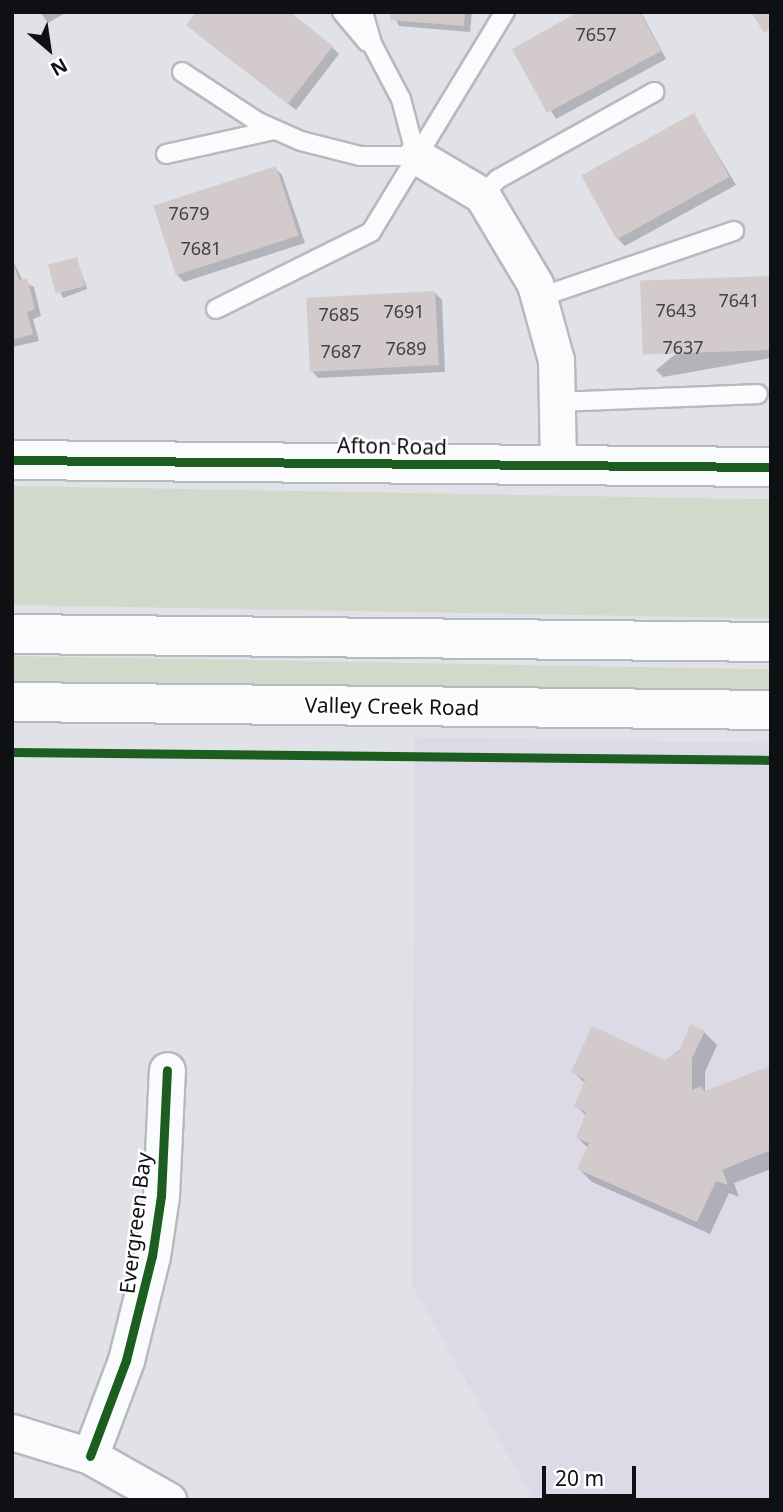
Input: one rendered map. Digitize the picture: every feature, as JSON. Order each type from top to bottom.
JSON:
[{"type":"main road","name":"Afton Road","points":[[12,460],[771,467]]},
{"type":"main road","points":[[12,634],[771,642]]},
{"type":"main road","name":"Valley Creek Road","points":[[12,702],[771,710]]},
{"type":"street","points":[[416,156],[482,195],[502,222],[540,297],[554,346],[559,402],[558,466]]},
{"type":"street","name":"Evergreen Bay","points":[[90,1456],[126,1360],[152,1256],[161,1196],[167,1070]]},
{"type":"street","points":[[12,1432],[90,1456],[168,1500]]},
{"type":"lane","points":[[342,12],[380,60]]},
{"type":"lane","points":[[363,12],[380,60],[401,99],[416,156]]},
{"type":"lane","points":[[216,309],[371,232],[502,12]]},
{"type":"lane","points":[[182,72],[274,130],[360,156],[416,156]]},
{"type":"lane","points":[[482,195],[498,179],[654,92]]},
{"type":"lane","points":[[166,154],[274,130]]},
{"type":"lane","points":[[540,297],[734,231]]},
{"type":"lane","points":[[559,402],[758,394]]},
{"type":"shaded area","points":[[414,737],[771,743],[771,1500],[533,1500],[412,1285]]},
{"type":"green space","points":[[12,486],[771,499],[769,618],[12,605]]},
{"type":"green space","points":[[12,656],[771,669],[770,694],[12,681]]},
{"type":"building","points":[[196,12],[290,12],[333,46],[288,104],[186,25]]},
{"type":"building","points":[[391,12],[465,12],[464,26],[390,20]]},
{"type":"building","points":[[578,12],[640,12],[661,51],[547,113],[512,49]]},
{"type":"building","points":[[751,12],[771,12],[771,28],[764,33]]},
{"type":"building","points":[[694,113],[729,177],[617,239],[581,176]]},
{"type":"building","points":[[276,166],[299,235],[176,275],[153,206]]},
{"type":"building","points":[[77,257],[85,286],[56,294],[48,265]]},
{"type":"building","points":[[12,260],[19,280],[27,278],[35,309],[27,312],[33,334],[12,340]]},
{"type":"building","points":[[769,276],[771,350],[643,354],[640,281]]},
{"type":"building","points":[[435,291],[439,365],[310,372],[306,298]]},
{"type":"building","points":[[690,1024],[705,1031],[692,1058],[692,1090],[701,1086],[704,1091],[771,1066],[771,1150],[722,1170],[728,1185],[716,1181],[697,1222],[577,1169],[589,1143],[576,1138],[586,1112],[574,1106],[585,1080],[571,1072],[592,1026],[665,1060],[679,1052]]},
{"type":"cycle path","points":[[12,460],[771,467]]},
{"type":"cycle path","points":[[12,752],[771,760]]},
{"type":"cycle path","points":[[90,1456],[126,1360],[152,1256],[161,1196],[167,1070]]}]
